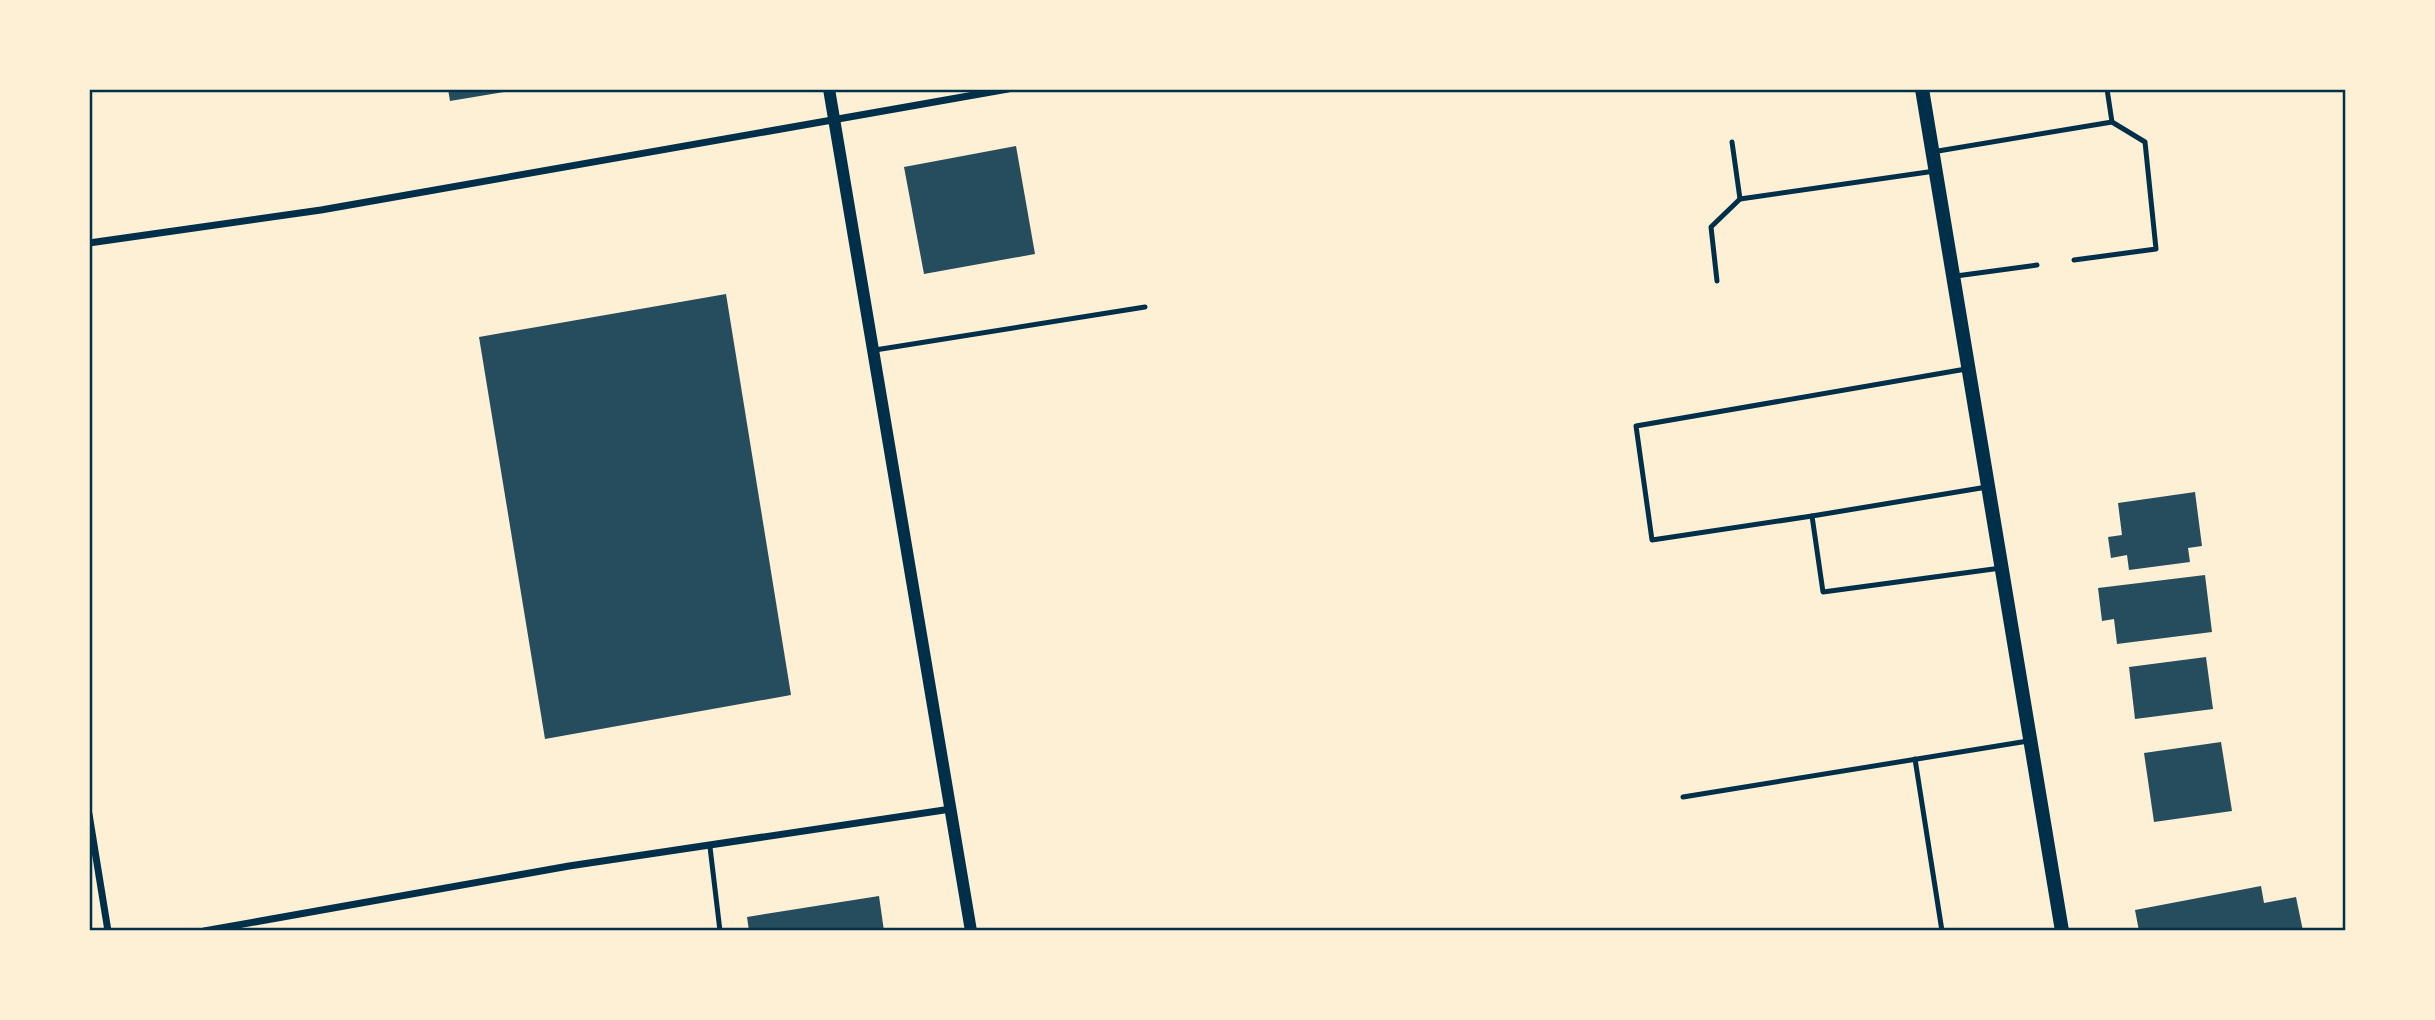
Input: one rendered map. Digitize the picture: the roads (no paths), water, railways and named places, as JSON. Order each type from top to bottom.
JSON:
[{"type":"main road","points":[[1922,89],[2062,931]]},
{"type":"street","points":[[829,89],[971,931]]},
{"type":"street","points":[[89,243],[321,210],[1008,89]]},
{"type":"street","points":[[204,931],[569,866],[951,809]]},
{"type":"street","points":[[89,814],[108,931]]},
{"type":"lane","points":[[2107,89],[2112,122]]},
{"type":"lane","points":[[1932,152],[2112,122],[2145,142],[2156,248],[2074,260]]},
{"type":"lane","points":[[1732,142],[1740,199]]},
{"type":"lane","points":[[1717,281],[1711,227],[1740,199],[1935,171]]},
{"type":"lane","points":[[1953,276],[2037,265]]},
{"type":"lane","points":[[872,350],[1145,307]]},
{"type":"lane","points":[[1968,368],[1636,426],[1652,540],[1988,487]]},
{"type":"lane","points":[[1812,516],[1823,592],[2001,568]]},
{"type":"lane","points":[[1683,797],[2031,740]]},
{"type":"lane","points":[[1915,759],[1942,931]]},
{"type":"lane","points":[[710,847],[720,931]]}]
